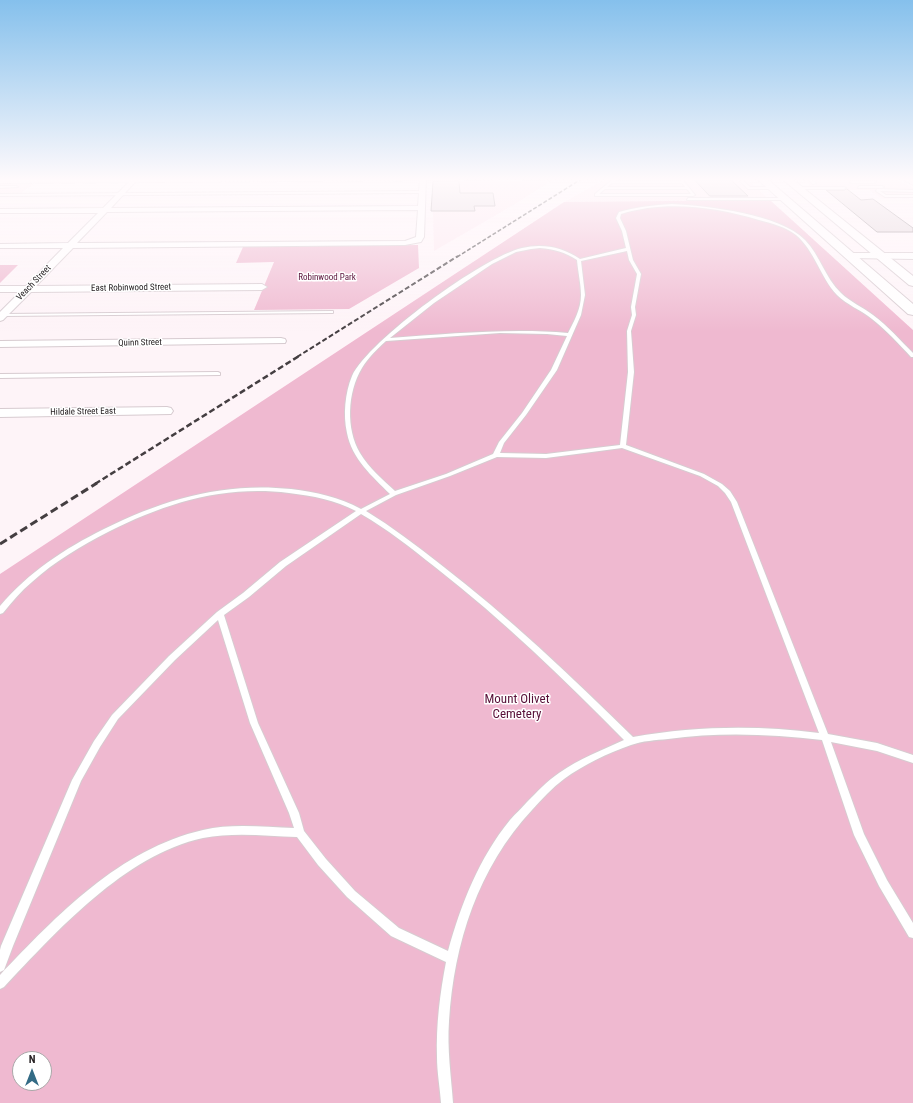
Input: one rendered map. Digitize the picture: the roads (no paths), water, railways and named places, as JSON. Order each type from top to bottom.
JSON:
[{"type":"main road","points":[[821,229],[913,311]]},
{"type":"main road","points":[[850,229],[913,282]]},
{"type":"street","name":"Veach Street","points":[[1,316],[86,229]]},
{"type":"street","points":[[0,246],[405,243],[415,241],[420,237],[421,229]]},
{"type":"street","points":[[852,256],[913,256]]},
{"type":"street","name":"East Robinwood Street","points":[[0,289],[262,287]]},
{"type":"street","name":"Quinn Street","points":[[0,344],[281,342]]},
{"type":"street","name":"Hildale Street East","points":[[0,413],[167,411]]},
{"type":"lane","points":[[622,229],[631,260],[639,274],[639,282],[633,306],[634,315],[629,331],[631,372],[623,446]]},
{"type":"lane","points":[[790,229],[796,233],[812,249],[817,256],[831,286],[841,296],[874,318],[913,356]]},
{"type":"lane","points":[[394,494],[372,472],[356,452],[349,430],[348,406],[351,386],[359,368],[385,340],[415,315],[461,281],[511,253],[533,248],[551,248],[570,253],[579,260],[582,304],[579,315],[554,370],[524,414],[501,443],[496,455]]},
{"type":"lane","points":[[579,260],[629,249]]},
{"type":"lane","points":[[1,316],[331,312]]},
{"type":"lane","points":[[385,340],[487,333],[549,332],[570,335]]},
{"type":"lane","points":[[0,376],[218,374]]},
{"type":"lane","points":[[0,966],[77,780],[98,744],[115,717],[141,689],[220,614],[246,595],[283,564],[361,511],[394,494],[448,475],[496,455],[517,457],[546,456],[623,446],[702,475],[728,492],[734,502],[825,737],[859,835],[883,883],[913,933]]},
{"type":"lane","points":[[0,611],[24,584],[66,552],[94,535],[139,515],[189,497],[234,489],[285,490],[313,494],[338,501],[361,511],[397,534],[441,567],[520,633],[561,671],[631,741]]},
{"type":"lane","points":[[220,614],[254,723],[294,813],[300,833],[322,862],[351,894],[395,932],[452,959]]},
{"type":"lane","points":[[447,1103],[443,1057],[445,1006],[452,959],[464,916],[480,875],[497,846],[522,813],[562,775],[631,741],[665,734],[733,731],[780,732],[863,743],[913,759]]},
{"type":"lane","points":[[0,983],[28,953],[68,915],[131,865],[156,851],[183,840],[204,834],[247,831],[300,833]]},
{"type":"railway","points":[[457,257],[501,229]]},
{"type":"railway","points":[[297,357],[458,256]]},
{"type":"railway","points":[[95,484],[299,356]]},
{"type":"railway","points":[[0,544],[97,483]]},
{"type":"park label","name":"Robinwood Park","points":[[327,278]]},
{"type":"park label","name":"Mount Olivet Cemetery","points":[[517,708]]}]
